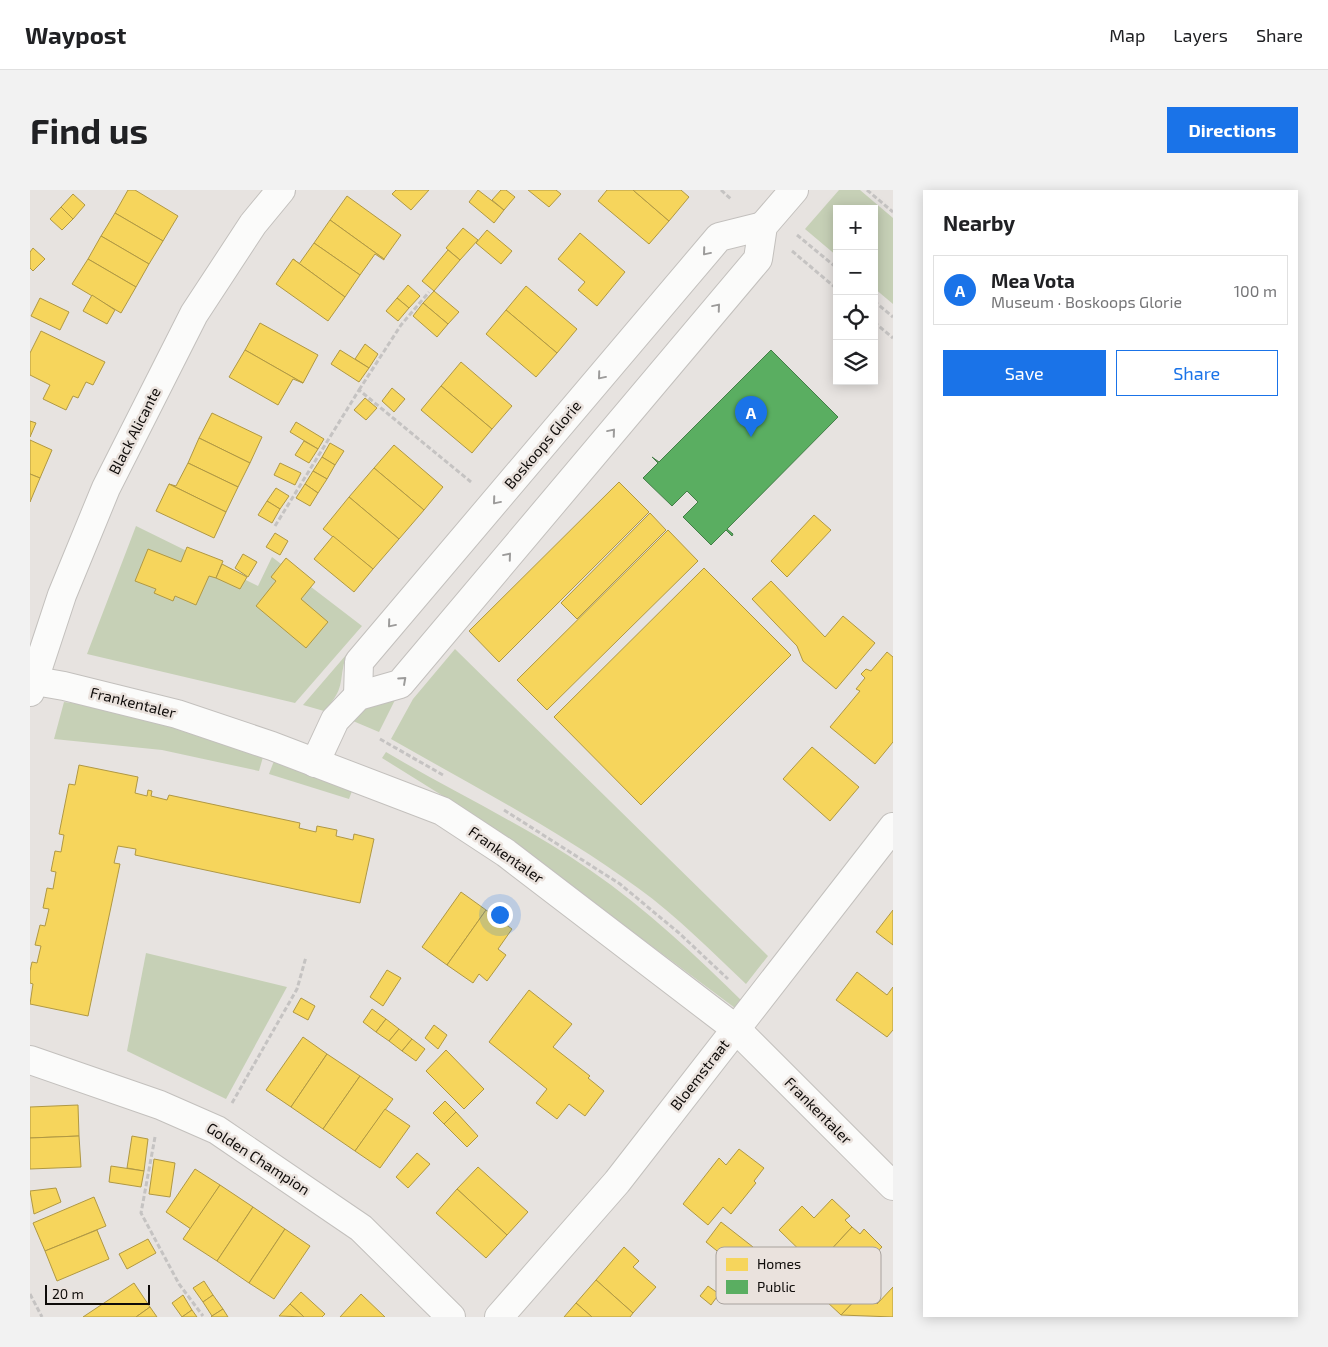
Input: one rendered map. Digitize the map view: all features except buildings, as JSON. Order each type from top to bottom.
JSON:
[{"type":"street","name":"Black Alicante","points":[[31,684],[62,595],[106,488],[194,314],[253,224],[281,190]]},
{"type":"street","points":[[315,763],[335,720],[358,696],[400,684],[758,259],[763,226],[794,190]]},
{"type":"street","name":"Boskoops Glorie","points":[[358,696],[359,662],[718,237],[763,226]]},
{"type":"street","name":"Frankentaler","points":[[31,684],[127,700],[177,714],[442,811],[506,853],[736,1029],[893,1186]]},
{"type":"street","name":"Bloemstraat","points":[[499,1317],[617,1182],[893,827]]},
{"type":"street","name":"Golden Champion","points":[[30,1060],[160,1105],[217,1130],[361,1228],[451,1317]]},
{"type":"path","points":[[867,190],[893,212]]},
{"type":"path","points":[[763,226],[833,287]]},
{"type":"path","points":[[275,526],[401,325],[429,292]]},
{"type":"path","points":[[878,303],[893,316]]},
{"type":"path","points":[[878,325],[893,338]]},
{"type":"path","points":[[359,390],[495,502]]},
{"type":"path","points":[[217,1130],[296,990],[306,957]]},
{"type":"path","points":[[160,1105],[141,1213],[179,1284],[203,1316]]},
{"type":"path","points":[[30,1294],[42,1317]]},
{"type":"green space","points":[[839,190],[860,190],[878,205],[833,205],[833,253],[805,229]]},
{"type":"green space","points":[[878,205],[893,218],[893,304],[878,291]]},
{"type":"green space","points":[[136,526],[258,586],[272,557],[362,626],[295,703],[87,654]]},
{"type":"green space","points":[[455,649],[768,956],[746,984],[666,910],[608,867],[517,810],[391,739],[413,699]]},
{"type":"green space","points":[[346,655],[339,690],[331,703],[324,711],[303,705]]},
{"type":"green space","points":[[400,690],[379,732],[353,721],[361,709]]},
{"type":"green space","points":[[64,702],[139,717],[263,757],[259,771],[162,750],[54,739]]},
{"type":"green space","points":[[386,752],[515,823],[590,870],[651,917],[745,1004],[739,1011],[488,824],[382,758]]},
{"type":"green space","points":[[274,761],[352,791],[349,799],[269,774]]},
{"type":"green space","points":[[146,953],[287,987],[226,1099],[127,1051]]},
{"type":"place","name":"Mea Vota","points":[[751,437]]}]
